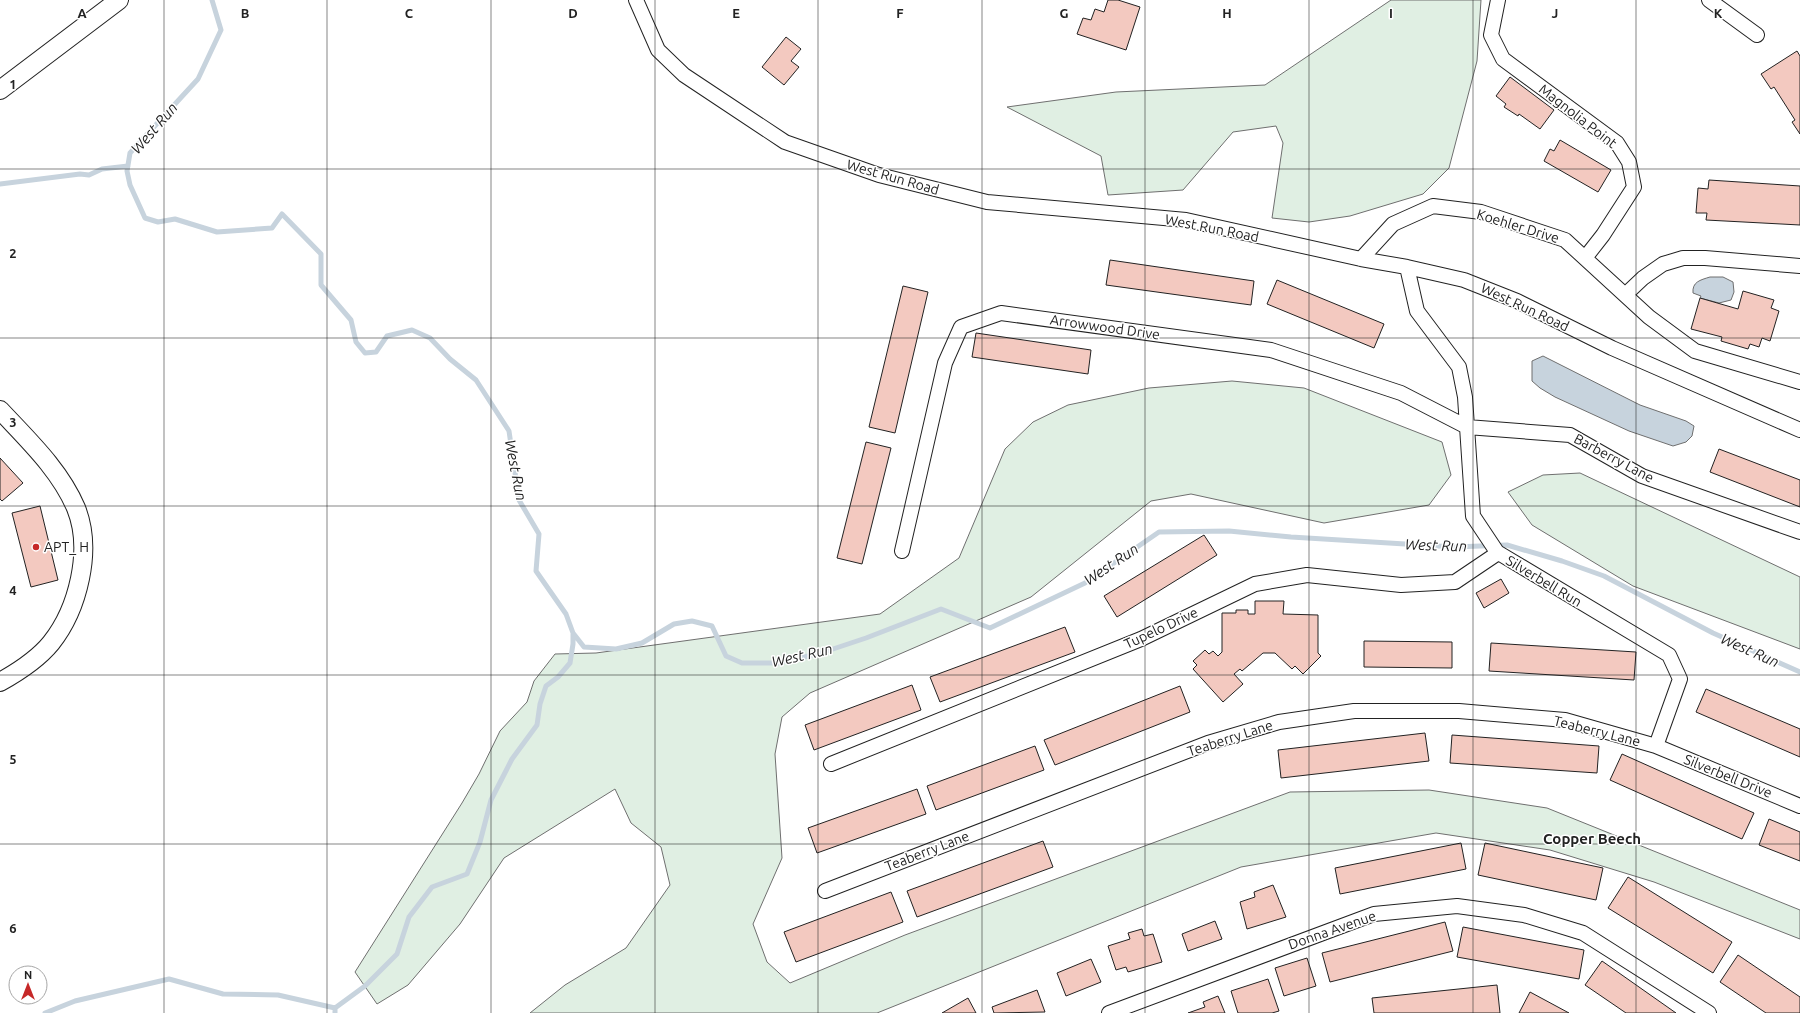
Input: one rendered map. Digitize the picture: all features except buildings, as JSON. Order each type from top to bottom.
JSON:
[{"type":"street","points":[[2,85],[119,0]]},
{"type":"street","name":"West Run Road","points":[[636,0],[658,50],[684,75],[779,138],[792,144],[879,175],[987,202],[1186,220],[1361,259],[1407,267],[1464,280],[1517,301],[1612,348],[1800,430]]},
{"type":"street","name":"Magnolia Point","points":[[1498,0],[1491,35],[1503,59],[1617,143],[1629,162],[1634,187],[1603,235],[1586,258]]},
{"type":"street","points":[[1709,0],[1757,35]]},
{"type":"street","name":"Koehler Drive","points":[[1361,259],[1393,224],[1433,206],[1481,212],[1566,240],[1649,317],[1694,351],[1800,382]]},
{"type":"street","points":[[1625,295],[1643,278],[1663,264],[1683,258],[1705,258],[1800,266]]},
{"type":"street","name":"Silverbell Run","points":[[1407,267],[1417,311],[1459,367],[1465,397],[1473,516],[1498,553],[1669,655],[1680,679],[1656,746]]},
{"type":"street","name":"Arrowwood Drive","points":[[902,551],[945,363],[961,327],[1001,313],[1271,350],[1401,393],[1467,427]]},
{"type":"street","points":[[0,410],[51,466],[68,492],[78,516],[83,554],[81,574],[65,623],[50,644],[33,660],[0,682]]},
{"type":"street","name":"Barberry Lane","points":[[1467,427],[1570,435],[1642,476],[1800,532]]},
{"type":"street","name":"Tupelo Drive","points":[[831,764],[1141,639],[1255,584],[1307,575],[1401,585],[1455,582],[1498,553]]},
{"type":"street","name":"Teaberry Lane","points":[[826,891],[1208,743],[1280,722],[1354,711],[1459,711],[1565,720],[1656,746]]},
{"type":"street","name":"Silverbell Drive","points":[[1656,746],[1800,806]]},
{"type":"street","name":"Donna Avenue","points":[[1109,1013],[1374,914],[1457,906],[1524,915],[1583,933],[1709,1013]]},
{"type":"green space","points":[[1391,0],[1481,0],[1477,61],[1449,168],[1423,194],[1350,216],[1309,222],[1272,218],[1283,143],[1276,126],[1233,132],[1183,190],[1108,195],[1101,156],[1007,107],[1116,92],[1265,85]]},
{"type":"green space","points":[[1232,381],[1304,388],[1442,442],[1451,475],[1429,505],[1324,523],[1191,494],[1151,501],[1031,597],[810,693],[782,717],[775,754],[782,858],[753,924],[767,962],[790,983],[905,935],[1290,792],[1429,790],[1547,808],[1800,910],[1800,939],[1654,882],[1550,850],[1436,833],[1241,867],[877,1013],[530,1013],[565,985],[626,948],[670,885],[661,847],[631,823],[615,789],[504,858],[460,924],[408,985],[377,1004],[355,972],[462,803],[479,774],[500,731],[527,702],[534,681],[555,654],[596,653],[880,614],[959,558],[1005,449],[1033,422],[1068,405],[1149,388]]},
{"type":"green space","points":[[1580,473],[1800,577],[1800,649],[1633,586],[1532,525],[1508,492],[1543,475]]},
{"type":"shaded area","points":[[1710,277],[1723,277],[1733,282],[1734,292],[1731,300],[1719,303],[1700,298],[1701,296],[1693,293],[1694,286],[1697,282]]},
{"type":"shaded area","points":[[1543,356],[1640,405],[1686,421],[1694,426],[1692,436],[1686,442],[1673,446],[1629,431],[1555,397],[1532,381],[1532,361]]},
{"type":"waterway","name":"West Run","points":[[212,0],[221,30],[198,79],[130,153],[127,171],[130,185],[145,218],[158,222],[175,219],[217,232],[272,228],[282,214],[321,254],[321,285],[351,320],[356,342],[365,353],[376,352],[387,336],[412,330],[430,338],[450,359],[476,380],[509,431],[519,500],[539,534],[536,571],[566,614],[573,633],[584,647],[616,649],[642,643],[674,624],[692,621],[712,626],[726,656],[742,663],[778,663],[821,653],[866,638],[941,609],[990,628],[1085,583],[1159,532],[1229,531],[1291,537],[1454,547],[1507,545],[1562,561],[1604,576],[1713,633],[1800,672]]},
{"type":"waterway","points":[[0,184],[80,174],[89,175],[102,169],[128,166]]},
{"type":"waterway","points":[[335,1013],[335,1008],[365,986],[397,954],[409,917],[432,887],[467,874],[480,842],[491,800],[512,759],[537,725],[540,704],[546,686],[558,677],[570,663],[573,634]]},
{"type":"waterway","points":[[45,1013],[75,1001],[169,979],[223,994],[278,995],[335,1008]]},
{"type":"place","name":"APT_ H","points":[[36,547]]},
{"type":"district","name":"Copper Beech","points":[[1592,838]]}]
